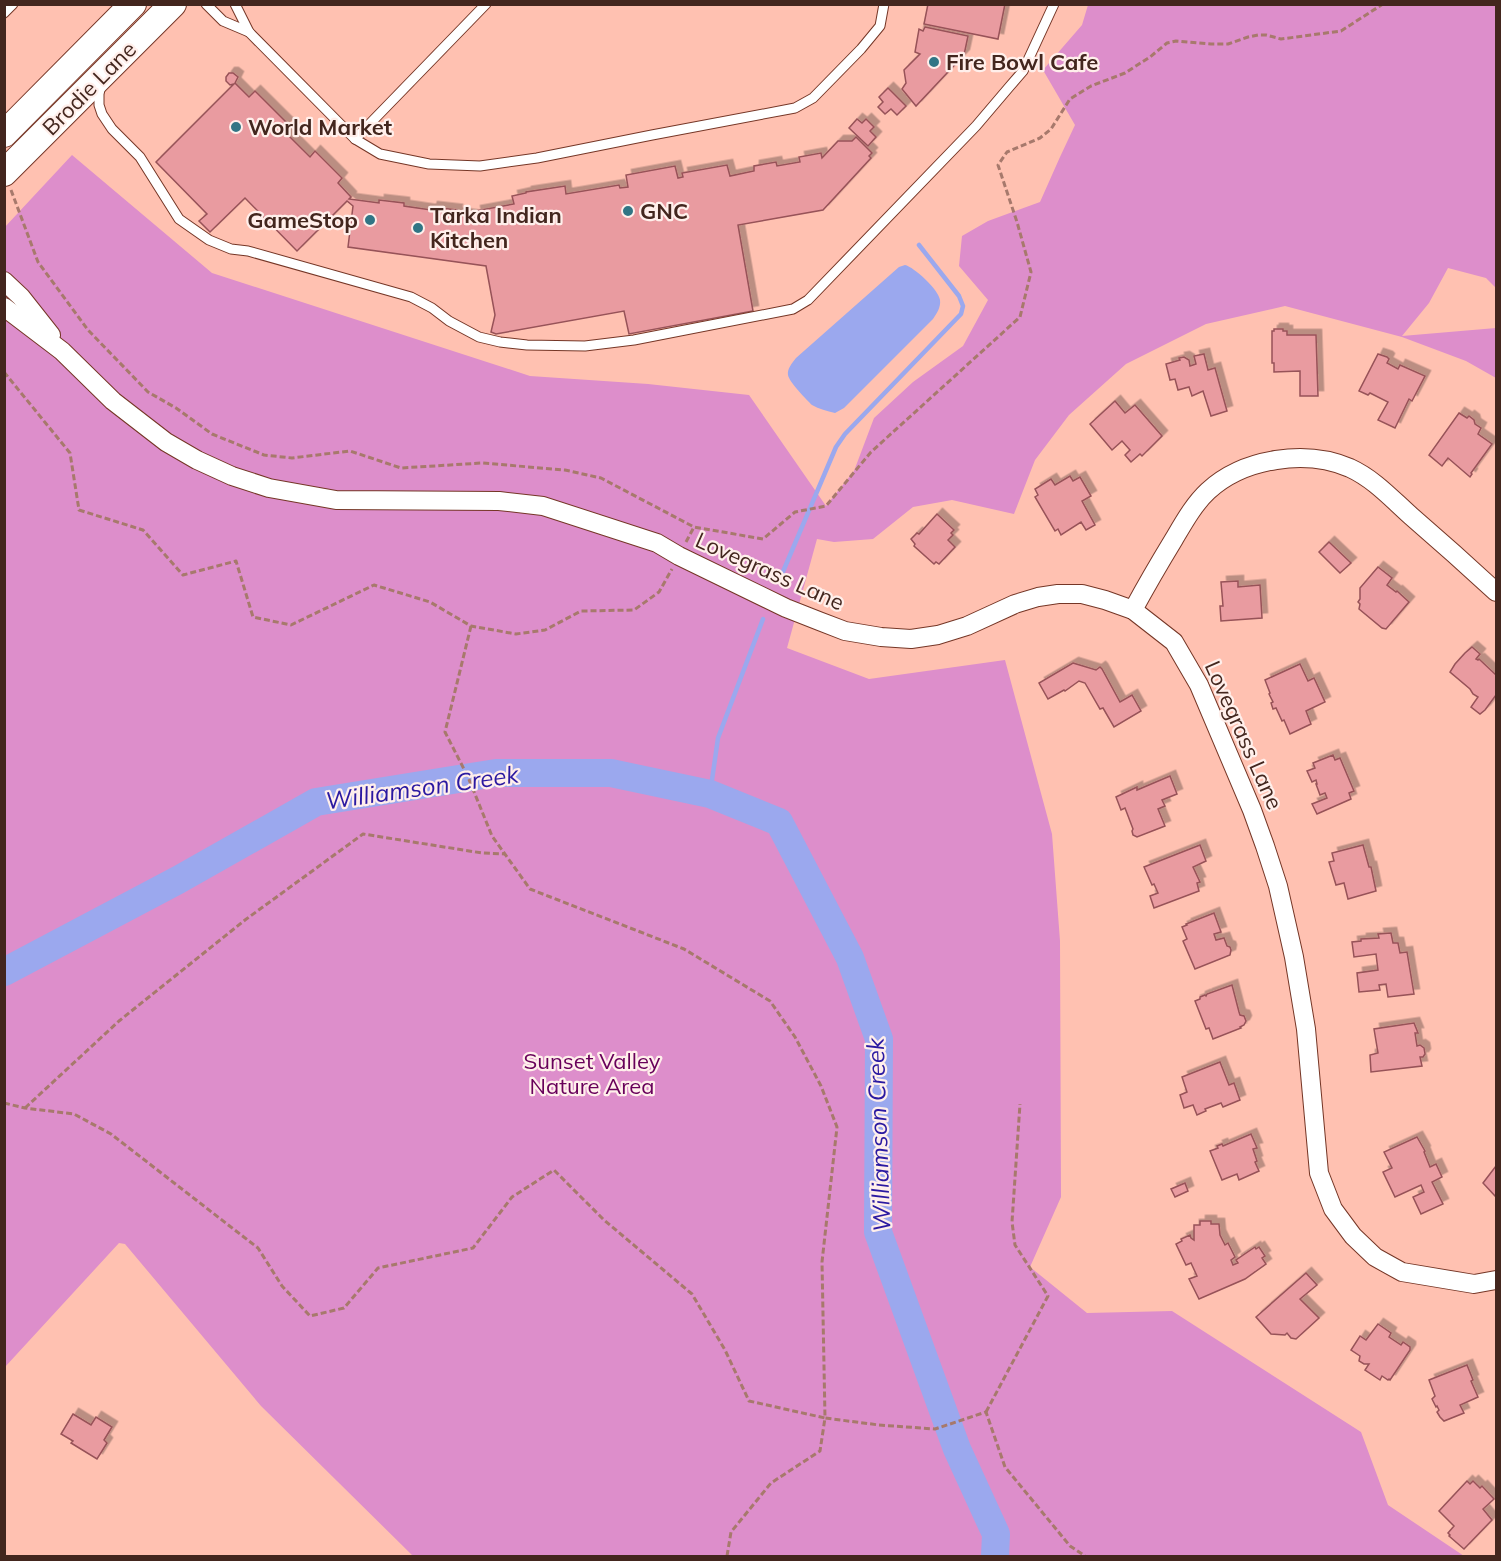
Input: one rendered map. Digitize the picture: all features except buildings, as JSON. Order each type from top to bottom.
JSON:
[{"type":"main road","name":"Brodie Lane","points":[[4,134],[133,4]]},
{"type":"main road","name":"Brodie Lane","points":[[6,178],[106,70],[173,4]]},
{"type":"street","name":"Lovegrass Lane","points":[[4,281],[21,297],[62,351]]},
{"type":"street","name":"Lovegrass Lane","points":[[4,308],[62,351],[113,401],[166,442],[197,460],[232,476],[269,488],[336,500],[499,501],[543,506],[657,543],[786,608],[819,621],[845,631],[881,637],[911,639],[938,634],[967,626],[1015,604],[1058,594],[1082,594],[1133,610],[1174,642],[1199,685],[1265,846],[1278,886],[1294,957],[1306,1029],[1318,1173],[1333,1209],[1353,1236],[1375,1257],[1402,1272],[1474,1284],[1497,1280]]},
{"type":"street","points":[[1133,610],[1180,528],[1209,490],[1230,475],[1278,459],[1314,459],[1330,462],[1350,469],[1375,484],[1497,592]]},
{"type":"lane","points":[[4,13],[13,4]]},
{"type":"lane","points":[[206,4],[223,21],[249,32]]},
{"type":"lane","points":[[235,4],[249,32],[355,139],[380,154],[429,164],[480,166],[537,158],[795,108],[813,98],[861,49],[880,26],[884,4]]},
{"type":"lane","points":[[355,139],[486,4]]},
{"type":"lane","points":[[106,70],[99,94],[102,114],[112,129],[140,157],[179,219],[209,240],[231,249],[248,251],[411,297],[479,337],[500,342],[585,346],[634,340],[793,309],[808,300],[1004,94],[1023,71],[1054,4]]},
{"type":"path","points":[[6,178],[38,262],[88,330],[148,392],[176,408],[212,434],[264,455],[292,458],[350,451],[401,468],[482,463],[565,470],[601,478],[694,526],[763,539],[795,512],[826,506],[870,452],[1020,317],[1031,273],[998,165],[1007,152],[1040,138],[1051,129],[1070,99],[1091,86],[1125,73],[1167,43],[1176,41],[1228,44],[1248,37],[1266,35],[1281,39],[1341,31],[1383,4]]},
{"type":"path","points":[[4,372],[70,453],[79,510],[143,530],[183,575],[236,561],[253,616],[291,625],[374,585],[430,602],[471,626],[516,633],[545,630],[581,611],[634,610],[659,592],[694,526]]},
{"type":"path","points":[[471,626],[445,732],[468,777],[492,836],[530,889],[684,949],[770,1000],[795,1037],[821,1086],[837,1127],[822,1262],[825,1418],[820,1451],[771,1483],[731,1532],[727,1557]]},
{"type":"path","points":[[25,1108],[119,1021],[245,920],[363,834],[482,853],[505,854]]},
{"type":"path","points":[[4,1103],[74,1114],[111,1134],[258,1248],[282,1286],[310,1316],[344,1308],[378,1268],[472,1248],[512,1197],[554,1170],[604,1220],[692,1294],[725,1350],[749,1401],[825,1418],[935,1429],[986,1412],[1048,1296],[1015,1245],[1012,1222],[1020,1104]]},
{"type":"path","points":[[986,1412],[1005,1467],[1070,1546],[1085,1557]]},
{"type":"green space","name":"Sunset Valley Nature Area","points":[[1088,5],[1496,5],[1496,288],[1486,278],[1448,268],[1429,303],[1402,336],[1496,328],[1496,378],[1466,361],[1402,337],[1285,306],[1206,324],[1126,364],[1069,415],[1035,460],[1014,514],[952,500],[913,507],[873,539],[834,542],[817,539],[787,648],[869,679],[1005,660],[1052,834],[1060,941],[1061,1197],[1030,1267],[1087,1313],[1172,1311],[1361,1432],[1388,1505],[1464,1556],[413,1556],[261,1406],[125,1244],[119,1243],[5,1367],[4,228],[72,155],[212,273],[530,376],[648,384],[749,395],[826,506],[854,471],[874,418],[913,382],[963,346],[988,300],[959,266],[962,236],[988,221],[1040,202],[1075,125],[1043,70],[1082,25]]},
{"type":"water","points":[[905,265],[926,280],[939,296],[940,305],[933,319],[844,408],[835,413],[812,405],[789,378],[791,364],[899,267]]},
{"type":"waterway","points":[[779,581],[836,447],[845,434],[961,314],[963,306],[959,296],[919,245]]},
{"type":"waterway","points":[[710,794],[718,738],[763,619]]},
{"type":"waterway","name":"Williamson Creek","points":[[4,972],[178,880],[316,802],[496,773],[611,773],[710,794],[779,822],[850,958],[879,1039],[878,1232],[957,1449],[996,1534],[995,1556]]},
{"type":"place","name":"Fire Bowl Cafe","points":[[934,62]]},
{"type":"place","name":"World Market","points":[[236,127]]},
{"type":"place","name":"GNC","points":[[628,211]]},
{"type":"place","name":"GameStop","points":[[370,220]]},
{"type":"place","name":"Tarka Indian Kitchen","points":[[418,228]]}]
